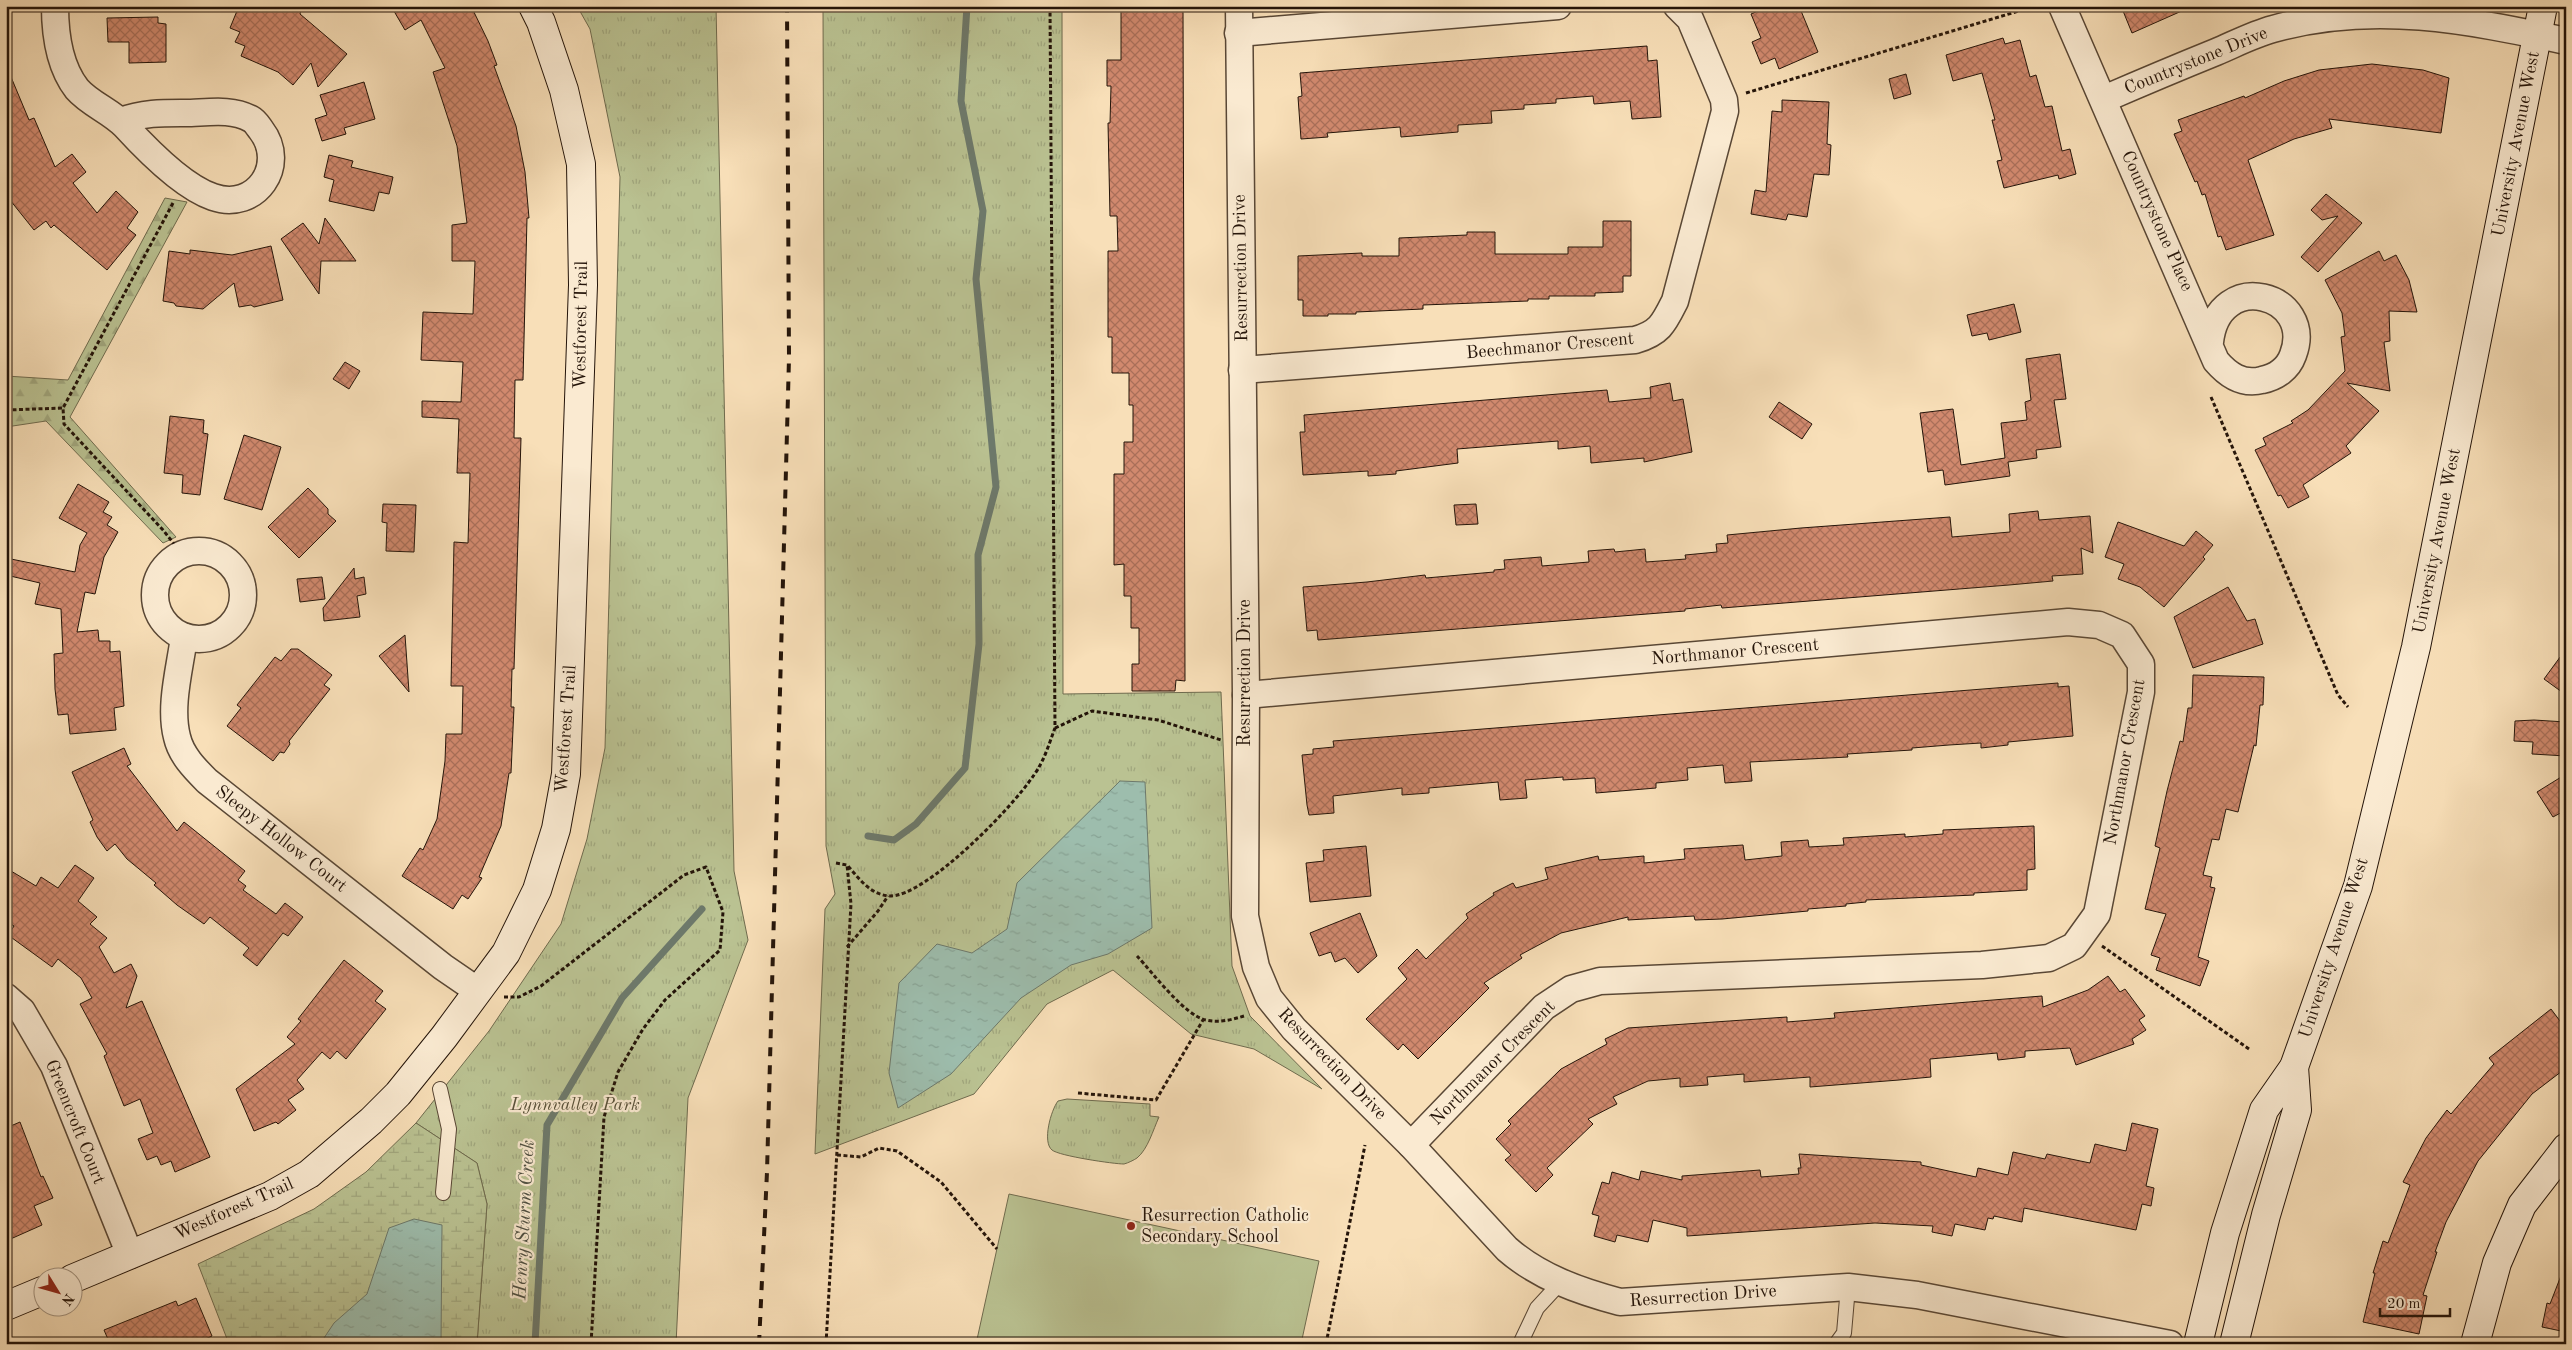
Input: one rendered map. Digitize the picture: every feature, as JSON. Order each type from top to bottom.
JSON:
[{"type":"street","points":[[55,6],[60,59],[78,89],[121,121],[142,145],[187,182],[214,198],[232,200],[252,195],[268,177],[273,160],[268,139],[253,120],[235,112],[140,114],[121,121]]},
{"type":"street","name":"Westforest Trail","points":[[82,1275],[270,1196],[309,1174],[350,1141],[398,1094],[478,991],[506,953],[537,890],[556,829],[566,774],[583,285],[581,164],[564,90],[533,6]]},
{"type":"street","name":"Resurrection Drive","points":[[1238,6],[1246,695],[1244,916],[1256,967],[1269,998],[1294,1029],[1411,1145],[1506,1249],[1524,1264],[1561,1282],[1620,1302],[1848,1287],[1917,1295],[2170,1344]]},
{"type":"street","points":[[1238,33],[1558,6]]},
{"type":"street","name":"Beechmanor Crescent","points":[[1242,370],[1635,340],[1651,335],[1666,320],[1675,301],[1723,123],[1724,100],[1690,19],[1677,6]]},
{"type":"street","name":"Countrystone Drive","points":[[2062,6],[2104,99],[2272,29],[2332,17],[2375,13],[2425,16],[2566,41]]},
{"type":"street","name":"University Avenue West","points":[[2198,1344],[2225,1232],[2264,1110],[2294,1067],[2358,886],[2416,647],[2543,6]]},
{"type":"street","name":"Countrystone Place","points":[[2104,99],[2210,342]]},
{"type":"street","points":[[203,551],[223,557],[234,567],[241,580],[244,594],[238,614],[225,631],[212,638],[198,640],[184,637],[171,630],[161,618],[155,604],[155,589],[160,574],[169,563],[182,554],[203,551]]},
{"type":"street","name":"Northmanor Crescent","points":[[1246,695],[2068,622],[2099,625],[2122,635],[2141,664],[2141,692],[2097,914],[2074,946],[2049,958],[1982,965],[1600,981],[1571,989],[1544,1007],[1411,1145]]},
{"type":"street","name":"Sleepy Hollow Court","points":[[184,637],[174,715],[177,738],[189,762],[207,781],[443,967],[478,991]]},
{"type":"street","name":"Greencroft Court","points":[[6,997],[22,1011],[54,1066],[130,1255]]},
{"type":"street","name":"University Avenue West","points":[[2234,1344],[2266,1215],[2297,1110],[2294,1067]]},
{"type":"street","points":[[2475,1344],[2497,1263],[2522,1205],[2566,1148]]},
{"type":"street","points":[[6,1306],[32,1295]]},
{"type":"lane","points":[[440,1090],[450,1129],[443,1193]]},
{"type":"lane","points":[[1520,1344],[1537,1308],[1561,1282]]},
{"type":"lane","points":[[1842,1340],[1848,1287]]},
{"type":"path","points":[[836,863],[847,865],[869,890],[888,896],[909,892],[962,853],[1017,799],[1040,767],[1055,728],[1050,6]]},
{"type":"path","points":[[1724,100],[2032,8]]},
{"type":"path","points":[[182,554],[163,530],[64,424],[63,408],[172,203],[187,182]]},
{"type":"path","points":[[2210,397],[2338,695],[2348,707]]},
{"type":"path","points":[[6,410],[63,408]]},
{"type":"path","points":[[1055,728],[1092,710],[1158,720],[1213,739],[1245,742]]},
{"type":"path","points":[[826,1344],[847,947],[851,904],[847,865]]},
{"type":"path","points":[[511,999],[541,986],[684,875],[706,867],[720,898],[723,912],[720,950],[665,1000],[643,1029],[618,1072],[604,1117],[591,1344]]},
{"type":"path","points":[[847,947],[878,911],[888,896]]},
{"type":"path","points":[[2099,944],[2249,1049]]},
{"type":"path","points":[[1137,956],[1191,1013],[1203,1020],[1222,1022],[1244,1016]]},
{"type":"path","points":[[1078,1093],[1156,1100],[1203,1020]]},
{"type":"path","points":[[1326,1344],[1365,1145]]},
{"type":"path","points":[[837,1155],[861,1157],[879,1148],[897,1151],[940,1182],[997,1249]]},
{"type":"green space","name":"Lynnvalley Park","points":[[577,6],[716,6],[734,871],[748,940],[688,1098],[676,1344],[477,1344],[487,1204],[477,1163],[416,1123],[489,1031],[561,924],[587,839],[605,748],[620,177],[590,29]]},
{"type":"green space","points":[[823,6],[1062,6],[1063,694],[1221,692],[1232,966],[1250,1016],[1322,1089],[1254,1049],[1191,1034],[1113,970],[1047,1004],[974,1094],[815,1154],[825,909],[835,894],[826,846]]},
{"type":"green space","points":[[165,198],[187,202],[70,417],[176,537],[163,543],[46,421],[6,427],[6,376],[68,380]]},
{"type":"green space","points":[[1067,1099],[1150,1104],[1150,1116],[1159,1117],[1144,1150],[1137,1158],[1131,1161],[1118,1164],[1075,1157],[1052,1150],[1048,1140],[1050,1118],[1055,1105],[1058,1101]]},
{"type":"green space","points":[[416,1123],[477,1163],[487,1204],[477,1344],[229,1344],[198,1264],[314,1209],[366,1172]]},
{"type":"green space","points":[[1009,1194],[1319,1261],[1301,1344],[976,1344]]},
{"type":"water","points":[[1120,781],[1145,782],[1152,928],[1108,954],[1071,965],[1021,998],[951,1074],[898,1108],[889,1073],[899,983],[937,944],[972,953],[1007,929],[1017,883]]},
{"type":"water","points":[[414,1219],[442,1225],[441,1344],[320,1344],[334,1323],[367,1294],[389,1228]]},
{"type":"building","points":[[239,6],[291,6],[301,10],[300,14],[347,54],[318,87],[311,63],[293,85],[278,72],[241,56],[245,46],[235,42],[240,32],[230,28]]},
{"type":"building","points":[[391,6],[471,6],[497,65],[494,66],[516,126],[525,172],[529,218],[527,218],[523,380],[515,380],[514,438],[521,438],[514,669],[512,669],[511,707],[514,707],[511,773],[509,773],[501,826],[479,877],[482,878],[468,899],[462,895],[453,909],[402,876],[420,848],[423,850],[437,819],[445,761],[446,734],[462,734],[463,686],[451,686],[454,542],[468,543],[470,473],[457,473],[459,419],[422,417],[422,401],[461,402],[463,362],[421,360],[423,312],[473,314],[475,261],[452,261],[452,225],[467,223],[457,146],[433,72],[445,68],[421,20],[405,30]]},
{"type":"building","points":[[1121,6],[1183,6],[1185,681],[1176,680],[1175,691],[1132,691],[1132,664],[1139,664],[1139,628],[1131,628],[1131,596],[1124,596],[1124,564],[1114,565],[1114,474],[1124,474],[1124,442],[1133,442],[1133,405],[1129,405],[1129,373],[1112,373],[1112,337],[1108,337],[1108,251],[1118,251],[1117,216],[1110,216],[1108,123],[1110,123],[1111,86],[1107,86],[1107,60],[1121,60]]},
{"type":"building","points":[[1769,6],[1799,6],[1818,52],[1779,69],[1775,58],[1761,64],[1752,42],[1761,38],[1751,14]]},
{"type":"building","points":[[2121,6],[2193,6],[2132,33]]},
{"type":"building","points":[[158,17],[158,23],[166,24],[166,62],[129,63],[129,42],[108,42],[107,18]]},
{"type":"building","points":[[2003,38],[2005,44],[2020,40],[2030,77],[2036,75],[2045,107],[2052,106],[2062,151],[2070,149],[2076,174],[2059,179],[2058,175],[2004,188],[1997,161],[2002,160],[1992,120],[1995,120],[1982,73],[1953,81],[1946,55]]},
{"type":"building","points":[[1647,46],[1648,61],[1657,60],[1661,117],[1632,119],[1630,101],[1594,104],[1593,96],[1556,99],[1556,103],[1524,105],[1524,109],[1491,111],[1492,123],[1458,125],[1458,132],[1401,137],[1400,127],[1327,133],[1328,137],[1301,139],[1298,97],[1302,96],[1300,73]]},
{"type":"building","points":[[2372,64],[2423,70],[2449,78],[2441,133],[2329,119],[2332,128],[2294,139],[2248,160],[2274,235],[2226,250],[2221,236],[2218,237],[2205,194],[2202,195],[2197,181],[2195,182],[2174,134],[2182,131],[2178,120],[2244,96],[2245,98],[2284,81],[2319,70]]},
{"type":"building","points":[[6,65],[29,120],[34,118],[55,167],[72,154],[86,172],[73,183],[97,213],[116,191],[138,212],[127,228],[136,235],[107,270],[54,225],[51,228],[46,221],[34,230],[6,195]]},
{"type":"building","points":[[1906,74],[1911,94],[1894,99],[1889,79]]},
{"type":"building","points":[[364,82],[375,119],[344,128],[346,134],[322,141],[315,119],[327,115],[320,95]]},
{"type":"building","points":[[1782,100],[1829,102],[1827,144],[1831,145],[1829,175],[1814,174],[1807,217],[1788,214],[1786,220],[1751,214],[1755,190],[1766,192],[1772,111],[1782,112]]},
{"type":"building","points":[[329,155],[353,161],[351,167],[393,177],[389,194],[379,192],[374,211],[329,201],[334,180],[324,177]]},
{"type":"building","points":[[2326,194],[2362,223],[2318,272],[2301,257],[2338,216],[2322,220],[2311,210]]},
{"type":"building","points":[[325,218],[356,261],[321,261],[319,294],[281,239],[303,223],[319,244]]},
{"type":"building","points":[[1603,221],[1631,221],[1631,276],[1623,276],[1623,292],[1595,293],[1595,296],[1549,296],[1549,299],[1528,299],[1528,301],[1423,305],[1423,309],[1328,314],[1328,316],[1303,316],[1303,300],[1298,300],[1298,256],[1362,253],[1362,256],[1399,256],[1399,238],[1467,235],[1467,232],[1495,232],[1495,254],[1568,254],[1568,247],[1603,247]]},
{"type":"building","points":[[271,246],[283,300],[254,307],[251,305],[239,307],[234,283],[203,309],[176,306],[174,303],[163,301],[169,251],[190,254],[190,250],[232,255]]},
{"type":"building","points":[[2379,251],[2384,261],[2396,255],[2409,280],[2417,312],[2389,311],[2390,341],[2384,342],[2390,391],[2347,383],[2379,411],[2346,446],[2351,453],[2303,485],[2309,497],[2288,508],[2281,495],[2278,496],[2255,450],[2266,445],[2263,438],[2293,423],[2291,421],[2308,410],[2345,371],[2341,337],[2345,336],[2342,313],[2325,280]]},
{"type":"building","points":[[2014,304],[2021,332],[1989,340],[1987,333],[1972,336],[1967,315]]},
{"type":"building","points":[[2060,354],[2066,399],[2054,400],[2061,447],[2036,450],[2037,458],[2008,462],[2010,476],[1945,485],[1943,470],[1928,472],[1920,413],[1953,409],[1961,465],[2005,458],[2001,423],[2027,420],[2025,402],[2031,400],[2026,359]]},
{"type":"building","points":[[345,362],[360,371],[349,389],[333,379]]},
{"type":"building","points":[[1670,383],[1673,401],[1683,399],[1692,452],[1644,462],[1644,458],[1591,463],[1590,446],[1558,449],[1558,441],[1457,449],[1458,463],[1396,471],[1396,474],[1368,476],[1368,471],[1303,475],[1300,432],[1305,432],[1304,415],[1607,390],[1609,402],[1651,398],[1650,387]]},
{"type":"building","points":[[1779,402],[1812,424],[1802,439],[1769,417]]},
{"type":"building","points":[[170,416],[204,420],[203,433],[208,434],[200,495],[182,493],[183,475],[164,473]]},
{"type":"building","points":[[244,435],[281,447],[262,510],[224,499]]},
{"type":"building","points":[[78,484],[109,502],[103,512],[112,517],[107,525],[118,532],[104,557],[95,594],[85,592],[77,632],[98,630],[99,641],[110,641],[110,652],[120,651],[124,706],[114,708],[116,730],[70,734],[68,714],[58,715],[55,689],[54,654],[63,653],[61,609],[35,604],[40,583],[6,575],[6,558],[75,572],[80,545],[87,533],[59,518]]},
{"type":"building","points":[[308,488],[328,509],[328,514],[336,521],[299,558],[268,527]]},
{"type":"building","points":[[383,504],[416,505],[414,552],[386,551],[387,523],[382,522]]},
{"type":"building","points":[[1476,504],[1478,524],[1456,525],[1454,505]]},
{"type":"building","points":[[2038,511],[2039,520],[2090,516],[2093,553],[2081,548],[2083,574],[2052,576],[2053,581],[2009,585],[1722,608],[1721,605],[1685,609],[1685,611],[1318,640],[1317,630],[1307,631],[1303,587],[1425,575],[1426,578],[1494,572],[1494,570],[1505,569],[1504,560],[1541,557],[1542,566],[1589,562],[1588,551],[1614,549],[1615,552],[1645,549],[1646,562],[1686,559],[1685,555],[1717,552],[1716,544],[1728,543],[1727,535],[1801,528],[1950,517],[1952,537],[2010,532],[2009,514]]},
{"type":"building","points":[[2118,522],[2184,546],[2196,531],[2213,545],[2203,557],[2205,559],[2164,607],[2140,587],[2118,579],[2124,564],[2105,557]]},
{"type":"building","points":[[354,568],[355,579],[364,577],[366,594],[357,596],[360,617],[324,621],[323,608]]},
{"type":"building","points":[[322,577],[325,599],[300,602],[297,579]]},
{"type":"building","points":[[2228,587],[2247,621],[2255,619],[2263,644],[2193,668],[2174,617]]},
{"type":"building","points":[[405,635],[409,692],[379,656]]},
{"type":"building","points":[[291,649],[298,649],[332,675],[324,685],[330,689],[289,741],[290,744],[284,753],[280,752],[273,761],[227,726],[241,708],[237,705],[275,657],[281,661]]},
{"type":"building","points":[[2566,649],[2566,695],[2544,679]]},
{"type":"building","points":[[2193,675],[2264,677],[2263,705],[2260,705],[2256,746],[2254,745],[2238,812],[2226,809],[2219,840],[2212,839],[2203,875],[2212,877],[2210,887],[2215,888],[2198,957],[2209,961],[2200,986],[2156,970],[2160,958],[2151,955],[2166,914],[2145,909],[2160,848],[2155,846],[2167,791],[2180,741],[2183,742],[2188,708],[2192,708]]},
{"type":"building","points":[[2058,683],[2058,687],[2069,686],[2073,736],[2008,742],[2008,745],[1981,748],[1981,743],[1847,754],[1848,757],[1750,762],[1752,781],[1725,783],[1723,765],[1687,768],[1688,780],[1656,783],[1656,788],[1596,793],[1595,778],[1563,780],[1563,777],[1525,780],[1527,798],[1500,800],[1498,782],[1429,788],[1429,793],[1402,795],[1402,788],[1333,796],[1334,813],[1309,815],[1307,805],[1302,755],[1313,754],[1313,749],[1334,747],[1333,741]]},
{"type":"building","points":[[2515,721],[2566,722],[2566,756],[2532,754],[2533,742],[2514,741]]},
{"type":"building","points":[[124,748],[131,764],[127,766],[177,831],[184,822],[245,871],[238,880],[246,886],[243,890],[276,914],[285,903],[303,917],[288,936],[283,933],[257,966],[243,955],[249,948],[210,917],[204,924],[177,905],[154,885],[156,883],[127,859],[115,844],[107,851],[97,837],[90,822],[93,820],[72,772]]},
{"type":"building","points":[[2566,774],[2566,810],[2553,817],[2537,792]]},
{"type":"building","points":[[2034,826],[2035,869],[2027,870],[2027,890],[1974,893],[1974,895],[1866,900],[1866,902],[1846,904],[1846,906],[1722,919],[1695,920],[1694,916],[1628,920],[1628,917],[1561,933],[1520,955],[1522,958],[1484,983],[1489,988],[1418,1059],[1403,1044],[1398,1050],[1366,1019],[1407,979],[1398,968],[1417,949],[1426,959],[1468,918],[1466,914],[1494,895],[1493,893],[1513,883],[1516,888],[1548,879],[1545,868],[1598,856],[1599,860],[1644,856],[1644,863],[1685,859],[1684,849],[1743,845],[1745,860],[1782,856],[1781,842],[1808,840],[1809,847],[1844,845],[1843,838],[1905,834],[1905,837],[1943,834],[1943,830]]},
{"type":"building","points":[[1366,846],[1371,896],[1310,902],[1306,863],[1324,861],[1323,850]]},
{"type":"building","points":[[75,865],[94,878],[78,901],[97,917],[90,924],[107,938],[99,947],[114,973],[131,964],[137,976],[126,1008],[142,1001],[210,1157],[175,1172],[171,1161],[161,1165],[157,1156],[147,1160],[138,1139],[153,1133],[140,1099],[124,1106],[104,1056],[107,1054],[80,1004],[92,998],[81,978],[58,959],[52,967],[8,935],[14,926],[6,921],[6,868],[36,886],[41,877],[58,888]]},
{"type":"building","points":[[1360,913],[1377,956],[1358,973],[1345,958],[1335,962],[1331,952],[1319,956],[1310,933]]},
{"type":"building","points":[[344,960],[383,991],[375,1001],[386,1009],[346,1059],[337,1051],[330,1059],[322,1052],[297,1080],[304,1089],[288,1100],[296,1110],[278,1124],[276,1122],[254,1131],[236,1089],[295,1044],[287,1037],[301,1021],[298,1019]]},
{"type":"building","points":[[2108,976],[2120,992],[2125,989],[2145,1016],[2139,1020],[2146,1030],[2132,1039],[2134,1044],[2076,1065],[2070,1048],[2025,1051],[2025,1057],[1998,1060],[1997,1053],[1930,1059],[1931,1077],[1810,1087],[1810,1077],[1744,1082],[1744,1074],[1707,1077],[1708,1085],[1680,1087],[1680,1078],[1648,1081],[1613,1097],[1617,1104],[1588,1119],[1593,1124],[1547,1168],[1553,1175],[1536,1192],[1505,1160],[1511,1155],[1496,1139],[1511,1124],[1508,1121],[1561,1069],[1607,1044],[1605,1039],[1628,1028],[1787,1017],[1787,1022],[1835,1018],[1834,1013],[2042,996],[2043,1007],[2088,990]]},
{"type":"building","points":[[2551,1009],[2566,1029],[2566,1068],[2532,1094],[2478,1161],[2446,1222],[2435,1252],[2437,1252],[2423,1295],[2427,1296],[2419,1334],[2363,1322],[2375,1273],[2373,1273],[2383,1241],[2388,1243],[2410,1185],[2403,1182],[2426,1138],[2447,1110],[2451,1114],[2494,1064],[2489,1058]]},
{"type":"building","points":[[20,1122],[41,1177],[43,1176],[53,1198],[34,1206],[42,1225],[6,1241],[6,1128]]},
{"type":"building","points":[[2132,1123],[2158,1129],[2146,1186],[2154,1188],[2151,1206],[2142,1204],[2136,1230],[2024,1208],[2022,1222],[1994,1216],[1993,1219],[1988,1218],[1985,1230],[1955,1224],[1952,1236],[1932,1232],[1933,1226],[1875,1223],[1687,1236],[1687,1228],[1653,1220],[1648,1242],[1617,1235],[1615,1242],[1594,1236],[1599,1216],[1592,1214],[1602,1182],[1609,1184],[1612,1172],[1639,1180],[1641,1171],[1682,1180],[1682,1176],[1760,1170],[1761,1177],[1799,1174],[1798,1168],[1801,1168],[1799,1154],[1921,1162],[1921,1165],[1976,1177],[1978,1168],[2008,1175],[2013,1152],[2045,1159],[2047,1154],[2090,1163],[2095,1144],[2126,1151]]},
{"type":"building","points":[[2564,1268],[2566,1268],[2566,1332],[2542,1327],[2547,1303],[2550,1304]]},
{"type":"building","points":[[196,1298],[212,1336],[195,1344],[110,1344],[104,1330],[176,1301],[178,1306]]},
{"type":"waterway","points":[[868,836],[894,840],[916,824],[965,768],[979,644],[978,555],[996,487],[976,279],[983,211],[961,101],[967,6]]},
{"type":"waterway","name":"Henry Sturm Creek","points":[[535,1344],[547,1125],[622,998],[702,909]]},
{"type":"railway","points":[[759,1344],[767,1172],[789,358],[787,6]]},
{"type":"place","name":"Resurrection Catholic Secondary School","points":[[1131,1226]]}]
